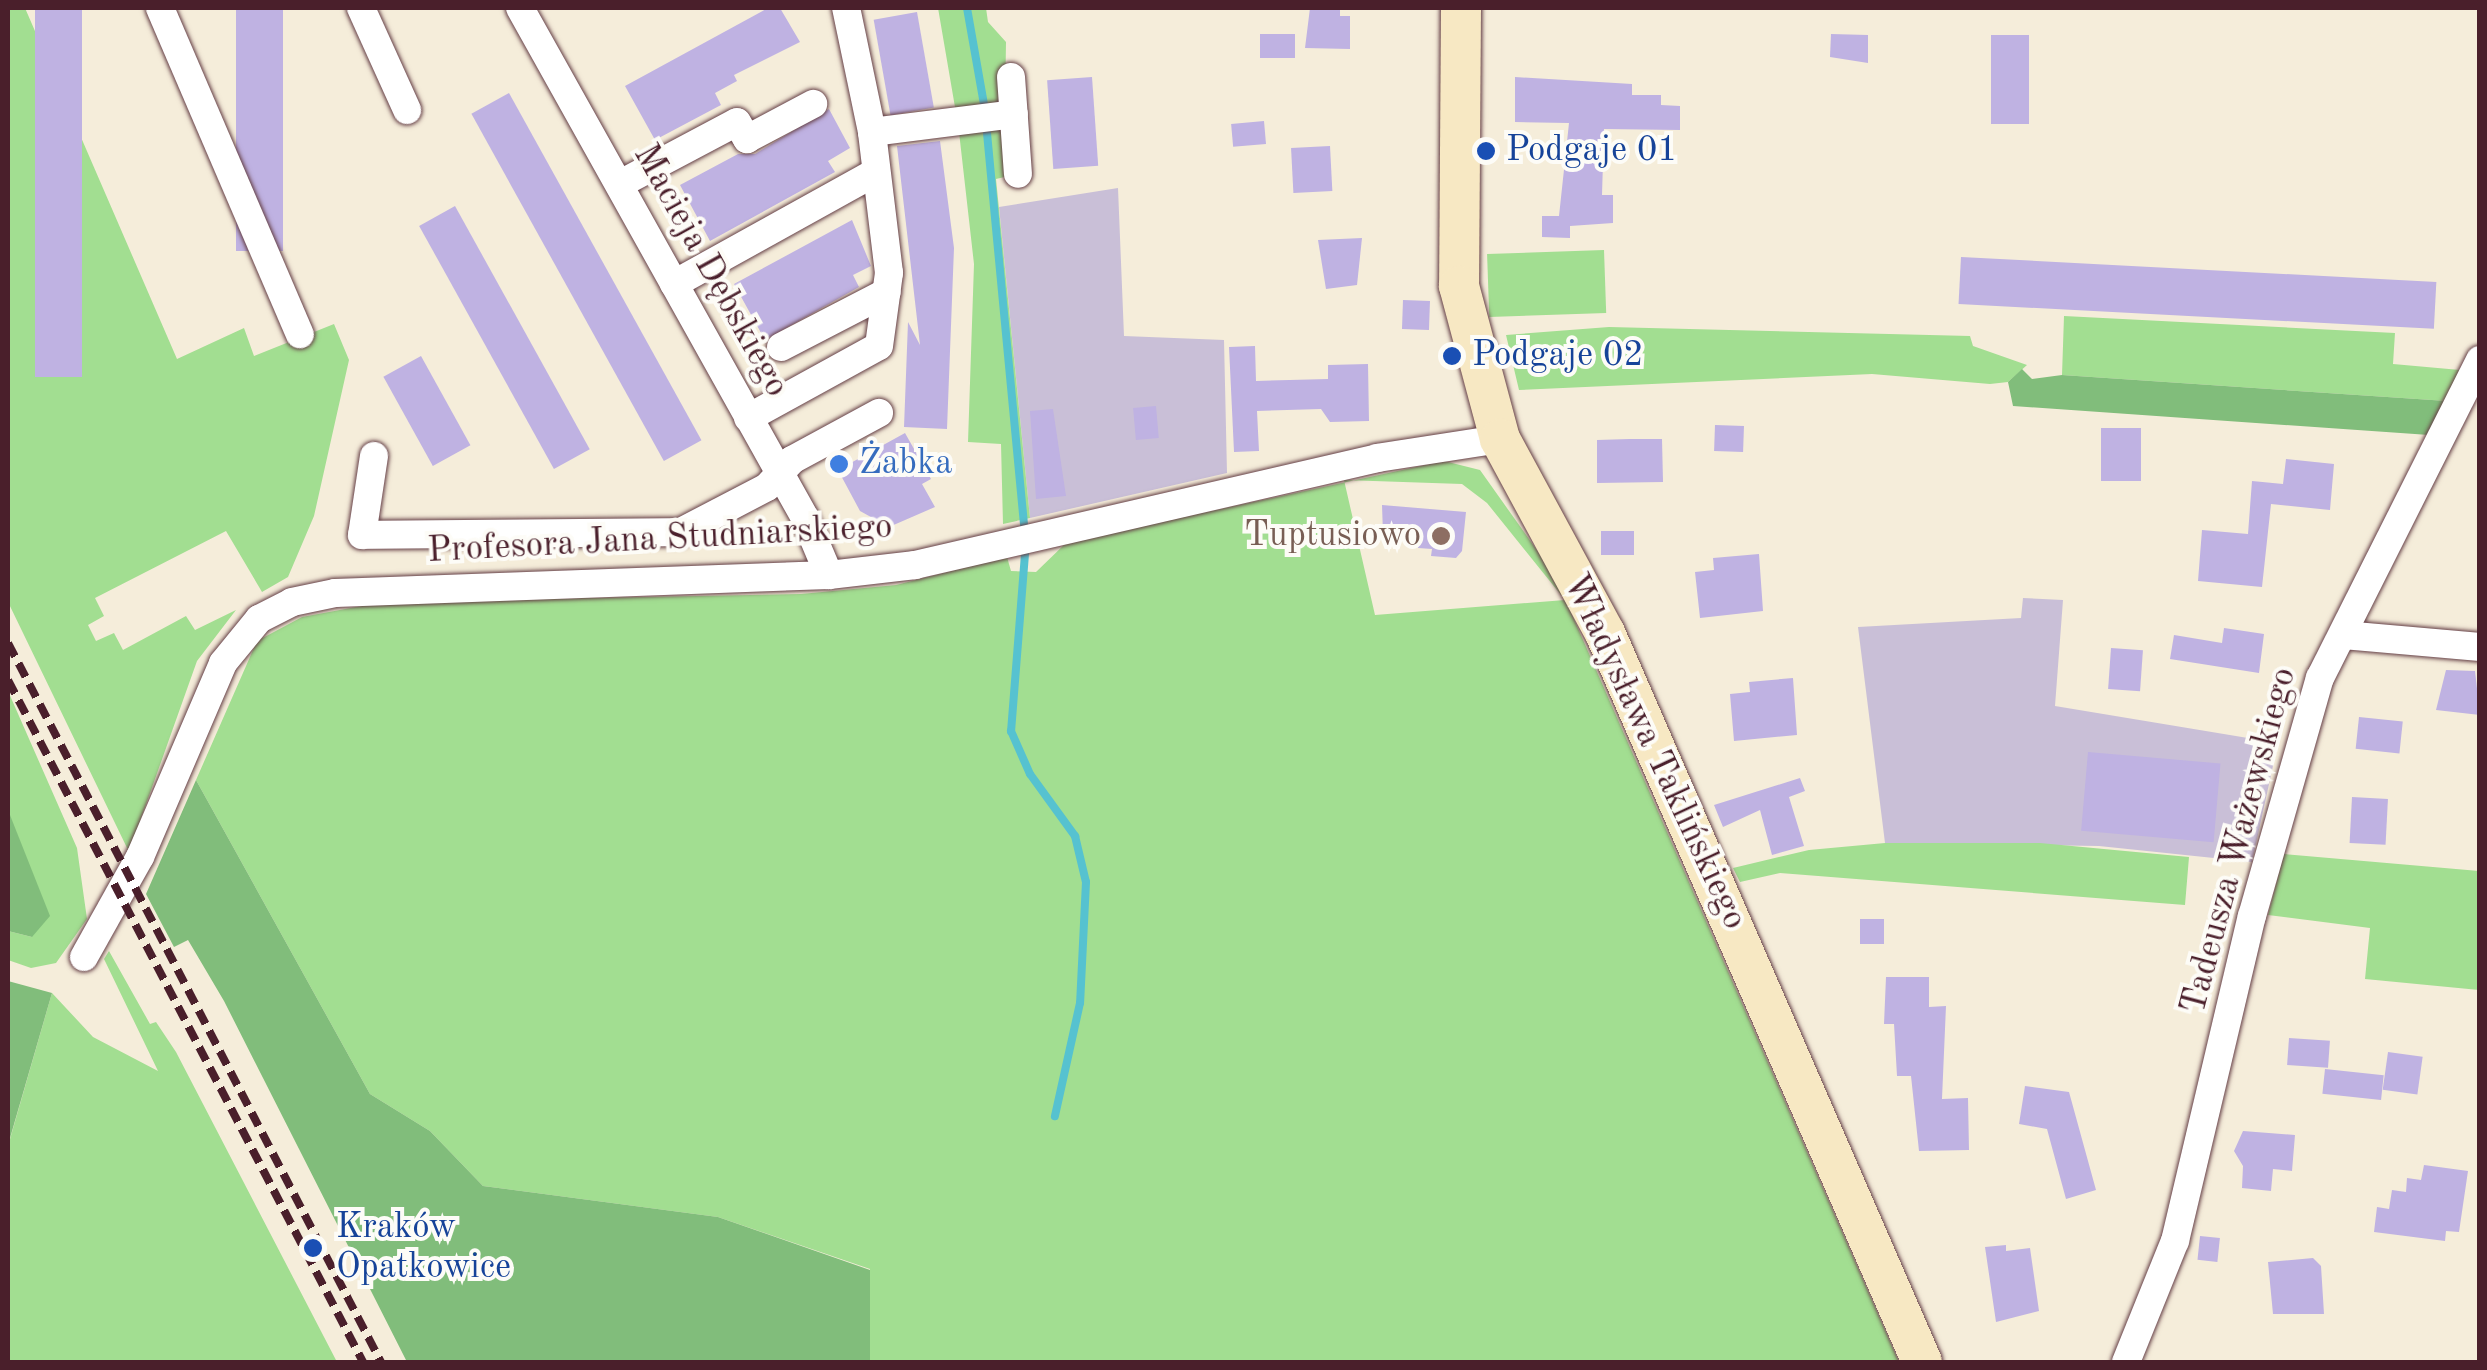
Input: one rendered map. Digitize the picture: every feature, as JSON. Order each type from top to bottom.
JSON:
[{"type":"street","points":[[160,8],[300,334]]},
{"type":"street","points":[[361,8],[406,110]]},
{"type":"street","name":"Macieja Dębskiego","points":[[520,8],[779,474],[828,574]]},
{"type":"street","points":[[748,418],[879,346],[887,292],[876,172],[872,132],[846,8]]},
{"type":"street","name":"Władysława Taklińskiego","points":[[1461,8],[1459,286],[1500,439],[1613,651],[1922,1362]]},
{"type":"street","points":[[1011,77],[1018,174]]},
{"type":"street","points":[[620,184],[737,122],[747,139],[813,104]]},
{"type":"street","points":[[872,132],[1014,114]]},
{"type":"street","points":[[674,284],[876,172]]},
{"type":"street","points":[[780,347],[887,292]]},
{"type":"street","name":"Tadeusza Ważewskiego","points":[[2126,1362],[2175,1241],[2252,916],[2320,678],[2480,360]]},
{"type":"street","points":[[374,456],[362,535],[681,532],[779,474],[792,460],[880,414]]},
{"type":"street","name":"Profesora Jana Studniarskiego","points":[[84,957],[140,857],[222,664],[275,608],[333,593],[828,574],[915,565],[1377,458],[1500,439]]},
{"type":"street","points":[[2343,635],[2480,648]]},
{"type":"shaded area","points":[[1118,188],[1124,336],[1224,340],[1227,473],[1030,518],[999,207]]},
{"type":"shaded area","points":[[2023,598],[2063,600],[2055,706],[2278,743],[2252,862],[2099,846],[1885,843],[1858,627],[2021,618]]},
{"type":"green space","points":[[8,8],[25,8],[177,359],[244,328],[254,356],[334,324],[349,360],[314,516],[288,577],[262,592],[226,531],[95,598],[104,616],[88,625],[96,641],[114,633],[123,650],[186,616],[195,630],[236,610],[197,661],[129,852],[8,602]]},
{"type":"green space","points":[[938,8],[986,8],[988,22],[1006,42],[1005,107],[956,113]]},
{"type":"green space","points":[[1007,125],[1013,175],[996,179],[1030,518],[1003,524],[1001,444],[968,442],[974,264],[959,132]]},
{"type":"green space","points":[[1604,250],[1606,313],[1489,317],[1487,254]]},
{"type":"green space","points":[[2064,316],[2395,333],[2393,364],[2460,370],[2447,401],[2062,375]]},
{"type":"green space","points":[[1609,327],[1970,336],[1973,346],[2027,365],[2008,382],[1990,384],[1872,374],[1519,390],[1506,335]]},
{"type":"green space","points":[[2022,369],[2032,379],[2062,375],[2447,401],[2429,435],[2013,406],[2008,382]]},
{"type":"green space","points":[[1444,461],[1480,470],[1573,601],[1566,601],[1899,1362],[870,1362],[870,1269],[718,1217],[483,1186],[430,1131],[370,1094],[196,780],[257,641],[302,617],[383,602],[801,594],[896,585],[1007,557],[1011,571],[1036,572],[1067,542],[1345,482],[1375,615],[1565,600],[1487,503],[1462,484],[1354,480]]},
{"type":"green space","points":[[8,691],[77,848],[87,919],[56,963],[31,968],[8,960],[8,931],[32,937],[8,814]]},
{"type":"green space","points":[[196,780],[370,1094],[430,1131],[483,1186],[718,1217],[870,1270],[870,1362],[407,1362],[224,1001],[188,940],[174,947],[146,894]]},
{"type":"green space","points":[[8,810],[50,916],[32,937],[8,931]]},
{"type":"green space","points":[[1885,843],[2040,843],[2189,857],[2185,905],[1780,873],[1740,882],[1733,868],[1809,850]]},
{"type":"green space","points":[[2284,854],[2479,871],[2479,990],[2365,979],[2370,928],[2268,915]]},
{"type":"green space","points":[[109,951],[150,1024],[156,1022],[176,1052],[337,1362],[8,1362],[8,1146],[52,993],[93,1037],[158,1071],[104,959]]},
{"type":"green space","points":[[8,981],[52,993],[8,1145]]},
{"type":"building","points":[[35,8],[82,8],[82,377],[35,377]]},
{"type":"building","points":[[236,8],[283,8],[283,251],[236,251]]},
{"type":"building","points":[[768,8],[780,8],[800,42],[734,75],[737,81],[715,93],[721,105],[655,140],[625,86]]},
{"type":"building","points":[[1310,8],[1340,8],[1340,16],[1350,16],[1350,49],[1305,48]]},
{"type":"building","points":[[917,12],[934,108],[891,115],[874,20]]},
{"type":"building","points":[[1260,34],[1295,34],[1295,58],[1260,58]]},
{"type":"building","points":[[1831,34],[1868,35],[1868,63],[1830,57]]},
{"type":"building","points":[[1991,35],[2029,35],[2029,124],[1991,124]]},
{"type":"building","points":[[1092,77],[1098,166],[1053,169],[1047,80]]},
{"type":"building","points":[[1515,77],[1632,84],[1632,95],[1661,95],[1661,105],[1680,106],[1680,130],[1604,129],[1602,195],[1613,195],[1613,223],[1570,226],[1570,238],[1542,237],[1542,216],[1559,216],[1569,123],[1515,122]]},
{"type":"building","points":[[509,93],[701,440],[664,461],[471,114]]},
{"type":"building","points":[[829,109],[850,148],[828,161],[835,172],[710,241],[680,185],[738,154],[755,154]]},
{"type":"building","points":[[1264,121],[1266,144],[1233,147],[1231,124]]},
{"type":"building","points":[[940,141],[954,248],[947,429],[904,427],[908,322],[920,345],[897,146]]},
{"type":"building","points":[[1330,146],[1332,191],[1293,193],[1291,148]]},
{"type":"building","points":[[455,206],[590,449],[554,469],[419,226]]},
{"type":"building","points":[[852,220],[871,266],[853,275],[859,287],[765,340],[734,284]]},
{"type":"building","points":[[1362,238],[1357,285],[1326,289],[1318,240]]},
{"type":"building","points":[[1961,257],[2436,282],[2434,329],[1959,304]]},
{"type":"building","points":[[1403,300],[1430,301],[1429,330],[1402,329]]},
{"type":"building","points":[[1255,346],[1256,381],[1328,379],[1328,365],[1368,364],[1369,421],[1330,422],[1321,409],[1257,411],[1259,451],[1234,452],[1229,347]]},
{"type":"building","points":[[421,356],[470,445],[433,466],[383,377]]},
{"type":"building","points":[[1156,406],[1159,438],[1136,440],[1133,408]]},
{"type":"building","points":[[1053,409],[1066,496],[1036,499],[1030,411]]},
{"type":"building","points":[[1715,425],[1744,426],[1743,452],[1714,451]]},
{"type":"building","points":[[2101,428],[2141,428],[2141,481],[2101,481]]},
{"type":"building","points":[[905,433],[931,479],[922,484],[935,507],[889,527],[860,511],[838,470]]},
{"type":"building","points":[[1662,439],[1663,482],[1597,483],[1597,440]]},
{"type":"building","points":[[2286,459],[2334,464],[2330,510],[2271,504],[2262,587],[2198,581],[2202,530],[2248,534],[2252,481],[2283,484]]},
{"type":"building","points":[[1382,505],[1466,512],[1462,551],[1456,558],[1431,556],[1432,549],[1418,548],[1419,533],[1383,534]]},
{"type":"building","points":[[1601,531],[1634,531],[1634,555],[1601,555]]},
{"type":"building","points":[[1759,554],[1763,611],[1700,618],[1695,572],[1714,570],[1713,558]]},
{"type":"building","points":[[2224,628],[2264,634],[2259,673],[2170,659],[2174,635],[2222,643]]},
{"type":"building","points":[[2111,648],[2143,650],[2140,691],[2108,689]]},
{"type":"building","points":[[2446,670],[2475,671],[2480,715],[2436,710]]},
{"type":"building","points":[[1793,678],[1797,735],[1734,741],[1730,694],[1750,692],[1749,682]]},
{"type":"building","points":[[2359,717],[2403,722],[2399,753],[2356,749]]},
{"type":"building","points":[[2088,752],[2220,764],[2214,842],[2081,831]]},
{"type":"building","points":[[1800,778],[1805,791],[1789,797],[1804,846],[1772,855],[1760,810],[1723,827],[1714,805]]},
{"type":"building","points":[[2352,797],[2388,799],[2386,845],[2350,843]]},
{"type":"building","points":[[1860,919],[1884,919],[1884,944],[1860,944]]},
{"type":"building","points":[[1886,977],[1929,977],[1929,1007],[1946,1006],[1942,1099],[1968,1098],[1969,1150],[1919,1151],[1911,1076],[1897,1076],[1894,1024],[1884,1024]]},
{"type":"building","points":[[2289,1038],[2330,1041],[2328,1068],[2287,1065]]},
{"type":"building","points":[[2388,1052],[2423,1057],[2417,1095],[2383,1090]]},
{"type":"building","points":[[2325,1069],[2384,1075],[2381,1100],[2322,1094]]},
{"type":"building","points":[[2025,1086],[2069,1092],[2096,1190],[2066,1199],[2047,1129],[2019,1124]]},
{"type":"building","points":[[2243,1131],[2295,1135],[2292,1171],[2273,1169],[2271,1191],[2242,1188],[2243,1166],[2234,1151]]},
{"type":"building","points":[[2424,1165],[2468,1171],[2459,1232],[2446,1231],[2445,1241],[2374,1232],[2377,1207],[2389,1209],[2392,1190],[2406,1192],[2407,1178],[2421,1180]]},
{"type":"building","points":[[2200,1236],[2220,1238],[2217,1262],[2197,1260]]},
{"type":"building","points":[[2006,1245],[2006,1251],[2030,1248],[2039,1311],[1996,1322],[1985,1247]]},
{"type":"building","points":[[2313,1258],[2321,1266],[2324,1314],[2273,1314],[2268,1262]]},
{"type":"waterway","points":[[967,8],[984,104]]},
{"type":"waterway","points":[[987,133],[1024,526]]},
{"type":"waterway","points":[[1025,554],[1011,731],[1030,774],[1075,836],[1086,882],[1080,1003],[1055,1116]]},
{"type":"railway","points":[[8,643],[381,1362]]},
{"type":"railway","points":[[8,680],[363,1362]]},
{"type":"place","name":"Podgaje 01","points":[[1486,151]]},
{"type":"place","name":"Podgaje 02","points":[[1452,356]]},
{"type":"place","name":"Żabka","points":[[839,464]]},
{"type":"place","name":"Tuptusiowo","points":[[1441,536]]},
{"type":"place","name":"Kraków Opatkowice","points":[[313,1248]]}]
